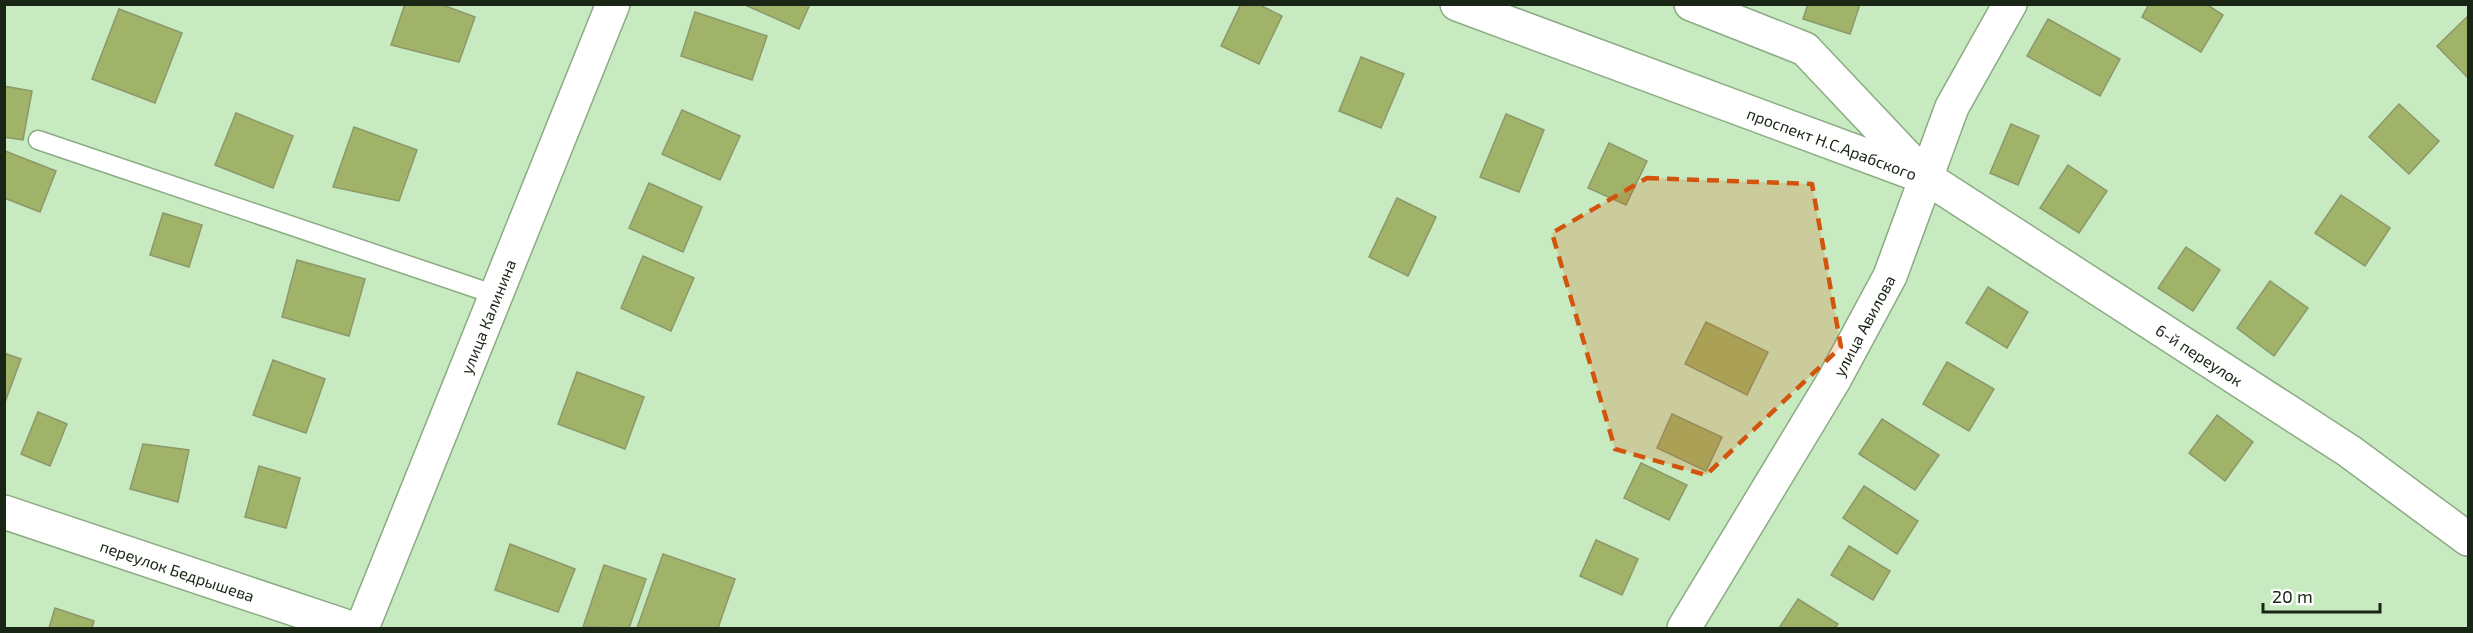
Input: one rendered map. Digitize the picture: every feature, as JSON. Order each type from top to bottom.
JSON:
[{"type":"street","name":"улица Калинина","points":[[362,628],[613,4]]},
{"type":"street","name":"проспект Н.С.Арабского","points":[[1457,4],[1927,178]]},
{"type":"street","name":"проспект Н.С.Арабского","points":[[1691,4],[1805,49],[1927,178]]},
{"type":"street","name":"улица Авилова","points":[[1684,628],[1834,380],[1890,276],[1952,107],[2010,4]]},
{"type":"street","name":"6-й переулок","points":[[1927,178],[2349,451],[2469,539]]},
{"type":"street","name":"переулок Бедрышева","points":[[4,512],[351,628]]},
{"type":"lane","points":[[38,140],[496,295]]},
{"type":"highlighted area","points":[[1647,178],[1812,184],[1841,347],[1706,475],[1615,449],[1552,233]]},
{"type":"building","points":[[405,4],[440,4],[475,17],[459,62],[391,45]]},
{"type":"building","points":[[743,4],[810,4],[799,29]]},
{"type":"building","points":[[1241,4],[1258,4],[1282,16],[1259,64],[1221,46]]},
{"type":"building","points":[[1808,4],[1860,4],[1850,34],[1803,19]]},
{"type":"building","points":[[2149,4],[2206,4],[2223,15],[2201,52],[2142,17]]},
{"type":"building","points":[[119,9],[182,33],[155,103],[92,79]]},
{"type":"building","points":[[695,12],[767,36],[752,80],[681,56]]},
{"type":"building","points":[[2468,16],[2468,78],[2437,46]]},
{"type":"building","points":[[2048,19],[2120,59],[2100,96],[2027,56]]},
{"type":"building","points":[[1361,57],[1404,74],[1381,128],[1339,111]]},
{"type":"building","points":[[4,86],[32,91],[23,140],[4,137]]},
{"type":"building","points":[[2399,104],[2439,141],[2409,174],[2369,137]]},
{"type":"building","points":[[682,110],[740,136],[720,180],[662,154]]},
{"type":"building","points":[[236,113],[293,136],[273,188],[215,165]]},
{"type":"building","points":[[1506,114],[1544,130],[1519,192],[1480,177]]},
{"type":"building","points":[[2011,124],[2039,136],[2018,185],[1990,173]]},
{"type":"building","points":[[354,127],[417,150],[399,201],[333,187]]},
{"type":"building","points":[[1609,143],[1647,161],[1626,205],[1588,188]]},
{"type":"building","points":[[5,151],[56,171],[40,212],[4,198]]},
{"type":"building","points":[[2068,165],[2107,191],[2079,233],[2040,208]]},
{"type":"building","points":[[649,183],[702,207],[683,252],[629,228]]},
{"type":"building","points":[[2341,195],[2390,228],[2365,266],[2315,233]]},
{"type":"building","points":[[1397,198],[1436,217],[1408,276],[1369,257]]},
{"type":"building","points":[[163,213],[202,225],[189,267],[150,255]]},
{"type":"building","points":[[2186,247],[2220,270],[2193,311],[2158,288]]},
{"type":"building","points":[[643,256],[694,278],[671,331],[621,308]]},
{"type":"building","points":[[297,260],[365,279],[349,336],[282,317]]},
{"type":"building","points":[[2270,281],[2308,308],[2274,356],[2237,328]]},
{"type":"building","points":[[1988,287],[2028,312],[2007,348],[1966,323]]},
{"type":"building","points":[[1706,322],[1768,352],[1747,395],[1685,364]]},
{"type":"building","points":[[4,353],[21,359],[4,405]]},
{"type":"building","points":[[273,360],[325,379],[306,433],[253,415]]},
{"type":"building","points":[[1947,362],[1994,389],[1969,431],[1923,404]]},
{"type":"building","points":[[577,372],[644,397],[625,449],[558,424]]},
{"type":"building","points":[[38,412],[67,424],[50,466],[21,454]]},
{"type":"building","points":[[1672,414],[1722,437],[1706,471],[1657,448]]},
{"type":"building","points":[[2217,415],[2253,442],[2225,481],[2189,453]]},
{"type":"building","points":[[1882,419],[1939,455],[1915,490],[1859,454]]},
{"type":"building","points":[[143,444],[189,450],[178,502],[130,489]]},
{"type":"building","points":[[1641,463],[1687,485],[1669,520],[1624,498]]},
{"type":"building","points":[[259,466],[300,478],[286,528],[245,517]]},
{"type":"building","points":[[1864,486],[1918,521],[1897,554],[1843,518]]},
{"type":"building","points":[[1596,540],[1638,559],[1622,595],[1580,576]]},
{"type":"building","points":[[510,544],[575,569],[558,612],[495,590]]},
{"type":"building","points":[[1849,546],[1890,571],[1873,600],[1831,575]]},
{"type":"building","points":[[663,554],[735,579],[718,628],[637,628]]},
{"type":"building","points":[[604,565],[646,579],[629,628],[583,627]]},
{"type":"building","points":[[1798,599],[1838,624],[1835,628],[1779,628]]},
{"type":"building","points":[[55,608],[94,621],[92,628],[49,628]]}]
